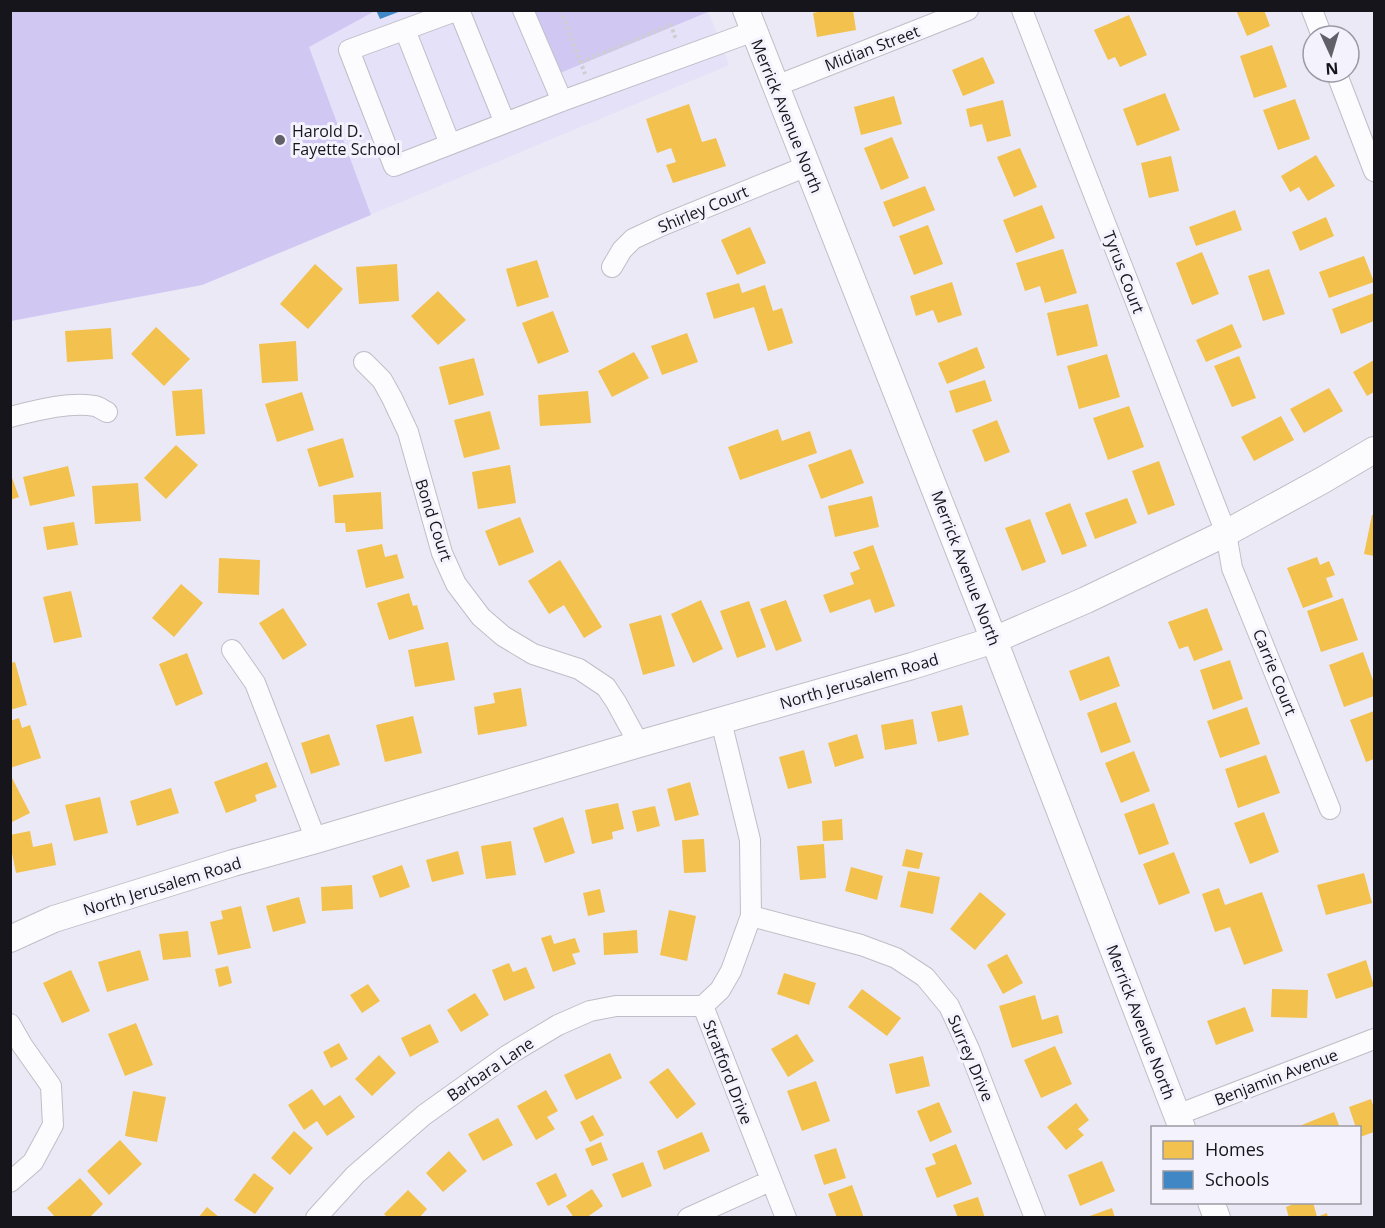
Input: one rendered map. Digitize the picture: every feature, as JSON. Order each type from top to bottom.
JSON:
[{"type":"main road","name":"Merrick Avenue North","points":[[750,21],[994,640],[1180,1121]]},
{"type":"main road","name":"North Jerusalem Road","points":[[10,939],[54,920],[233,863],[994,640],[1086,600],[1226,533],[1374,450]]},
{"type":"main road","points":[[1211,1204],[1217,1218]]},
{"type":"street","points":[[505,123],[459,10],[349,50],[394,166],[562,101],[750,21]]},
{"type":"street","points":[[522,10],[562,101]]},
{"type":"street","name":"Midian Street","points":[[776,86],[968,10]]},
{"type":"street","name":"Tyrus Court","points":[[1022,10],[1226,533]]},
{"type":"street","points":[[405,30],[450,144]]},
{"type":"street","points":[[1341,84],[1374,171]]},
{"type":"street","name":"Shirley Court","points":[[612,267],[622,250],[633,239],[807,166]]},
{"type":"street","name":"Bond Court","points":[[364,362],[382,380],[408,432],[442,553],[456,584],[481,617],[502,636],[533,654],[579,669],[606,687],[639,744]]},
{"type":"street","points":[[10,417],[78,404],[96,406],[107,412]]},
{"type":"street","name":"Carrie Court","points":[[1226,533],[1232,568],[1330,808]]},
{"type":"street","points":[[232,650],[255,683],[316,840]]},
{"type":"street","name":"Stratford Drive","points":[[721,721],[750,840],[751,916],[731,971],[720,990],[703,1006],[786,1218]]},
{"type":"street","name":"Surrey Drive","points":[[751,916],[861,945],[897,958],[925,977],[949,1006],[969,1049],[1035,1218]]},
{"type":"street","name":"Barbara Lane","points":[[316,1218],[354,1175],[424,1115],[508,1054],[558,1025],[590,1011],[616,1006],[703,1006]]},
{"type":"street","points":[[10,1024],[22,1046],[51,1086],[52,1125],[33,1162],[10,1182]]},
{"type":"street","name":"Benjamin Avenue","points":[[1180,1121],[1374,1039]]},
{"type":"street","points":[[688,1218],[770,1180]]},
{"type":"path","points":[[561,10],[587,81]]},
{"type":"path","points":[[580,62],[671,25],[677,44]]},
{"type":"shaded area","points":[[539,10],[708,10],[708,12],[560,73],[533,13]]},
{"type":"shaded area","name":"Harold D. Fayette School","points":[[10,11],[375,11],[309,47],[371,215],[202,285],[11,321]]},
{"type":"shaded area","name":"Harold D. Fayette School","points":[[11,11],[708,11],[729,65],[202,285],[11,321]]},
{"type":"building: Homes","points":[[828,10],[853,10],[856,30],[817,37],[813,13]]},
{"type":"building: Homes","points":[[1236,10],[1264,10],[1270,26],[1247,36]]},
{"type":"building: Homes","points":[[1129,15],[1147,55],[1120,67],[1115,57],[1108,60],[1094,30]]},
{"type":"building: Homes","points":[[1272,45],[1287,87],[1254,98],[1240,56]]},
{"type":"building: Homes","points":[[983,57],[995,83],[963,96],[952,70]]},
{"type":"building: Homes","points":[[1165,93],[1180,130],[1137,146],[1123,109]]},
{"type":"building: Homes","points":[[894,96],[902,124],[861,135],[854,107]]},
{"type":"building: Homes","points":[[1295,99],[1310,139],[1278,150],[1263,110]]},
{"type":"building: Homes","points":[[1003,100],[1011,136],[987,142],[982,124],[970,127],[966,109]]},
{"type":"building: Homes","points":[[689,104],[702,142],[716,138],[726,166],[673,183],[666,165],[676,162],[671,148],[657,153],[646,119]]},
{"type":"building: Homes","points":[[892,137],[909,178],[881,190],[864,148]]},
{"type":"building: Homes","points":[[1020,148],[1037,187],[1014,197],[997,157]]},
{"type":"building: Homes","points":[[1316,155],[1335,186],[1308,201],[1299,187],[1290,192],[1281,176]]},
{"type":"building: Homes","points":[[1171,156],[1179,191],[1149,198],[1141,163]]},
{"type":"building: Homes","points":[[925,186],[935,210],[893,227],[883,202]]},
{"type":"building: Homes","points":[[1042,205],[1055,238],[1016,253],[1003,220]]},
{"type":"building: Homes","points":[[1235,210],[1242,230],[1196,246],[1189,227]]},
{"type":"building: Homes","points":[[1326,217],[1334,236],[1300,251],[1292,232]]},
{"type":"building: Homes","points":[[928,225],[943,264],[914,275],[899,236]]},
{"type":"building: Homes","points":[[750,227],[766,263],[737,275],[721,240]]},
{"type":"building: Homes","points":[[1063,249],[1077,293],[1045,303],[1040,286],[1025,291],[1016,263]]},
{"type":"building: Homes","points":[[1202,252],[1219,294],[1192,305],[1176,263]]},
{"type":"building: Homes","points":[[1364,256],[1374,282],[1329,298],[1319,272]]},
{"type":"building: Homes","points":[[537,260],[549,297],[517,307],[506,269]]},
{"type":"building: Homes","points":[[315,264],[343,289],[308,329],[280,304]]},
{"type":"building: Homes","points":[[397,264],[399,301],[359,304],[356,267]]},
{"type":"building: Homes","points":[[1269,269],[1285,314],[1263,321],[1248,276]]},
{"type":"building: Homes","points":[[952,282],[962,315],[938,323],[933,310],[916,316],[910,296]]},
{"type":"building: Homes","points":[[739,283],[742,293],[765,285],[773,311],[782,308],[793,343],[768,351],[754,307],[714,319],[706,293]]},
{"type":"building: Homes","points":[[438,291],[466,320],[438,345],[411,316]]},
{"type":"building: Homes","points":[[1374,293],[1374,321],[1341,334],[1332,309]]},
{"type":"building: Homes","points":[[1088,304],[1098,346],[1057,356],[1047,313]]},
{"type":"building: Homes","points":[[553,311],[569,352],[538,364],[522,323]]},
{"type":"building: Homes","points":[[1232,324],[1242,347],[1206,362],[1196,340]]},
{"type":"building: Homes","points":[[156,327],[190,359],[164,386],[131,354]]},
{"type":"building: Homes","points":[[111,328],[113,359],[67,362],[65,331]]},
{"type":"building: Homes","points":[[687,333],[698,362],[662,375],[651,346]]},
{"type":"building: Homes","points":[[296,341],[298,381],[262,383],[259,344]]},
{"type":"building: Homes","points":[[977,347],[985,368],[947,384],[938,363]]},
{"type":"building: Homes","points":[[634,352],[649,378],[612,397],[598,371]]},
{"type":"building: Homes","points":[[1107,354],[1120,397],[1079,409],[1067,366]]},
{"type":"building: Homes","points":[[1239,356],[1256,398],[1232,407],[1214,366]]},
{"type":"building: Homes","points":[[474,358],[484,395],[449,405],[439,367]]},
{"type":"building: Homes","points":[[1374,360],[1374,392],[1367,396],[1353,372]]},
{"type":"building: Homes","points":[[985,380],[992,401],[956,413],[949,391]]},
{"type":"building: Homes","points":[[1329,388],[1343,411],[1304,433],[1290,409]]},
{"type":"building: Homes","points":[[202,389],[205,434],[176,436],[172,391]]},
{"type":"building: Homes","points":[[588,391],[591,423],[540,426],[538,395]]},
{"type":"building: Homes","points":[[302,392],[314,430],[277,442],[265,404]]},
{"type":"building: Homes","points":[[1129,406],[1144,447],[1108,460],[1093,418]]},
{"type":"building: Homes","points":[[490,411],[500,449],[464,458],[454,420]]},
{"type":"building: Homes","points":[[1281,416],[1294,440],[1254,461],[1241,437]]},
{"type":"building: Homes","points":[[997,420],[1010,452],[985,462],[972,430]]},
{"type":"building: Homes","points":[[778,429],[782,441],[810,431],[817,453],[740,480],[728,447]]},
{"type":"building: Homes","points":[[343,438],[354,477],[319,487],[307,449]]},
{"type":"building: Homes","points":[[176,445],[198,465],[166,499],[144,478]]},
{"type":"building: Homes","points":[[851,449],[864,483],[821,499],[808,465]]},
{"type":"building: Homes","points":[[1159,461],[1175,505],[1148,515],[1132,471]]},
{"type":"building: Homes","points":[[510,465],[516,503],[478,509],[472,472]]},
{"type":"building: Homes","points":[[68,466],[75,496],[30,506],[23,477]]},
{"type":"building: Homes","points":[[10,472],[19,497],[10,500]]},
{"type":"building: Homes","points":[[138,483],[141,521],[95,524],[92,486]]},
{"type":"building: Homes","points":[[381,492],[383,529],[346,532],[345,523],[335,523],[333,495]]},
{"type":"building: Homes","points":[[872,496],[879,527],[835,537],[828,506]]},
{"type":"building: Homes","points":[[1127,498],[1137,523],[1095,539],[1085,513]]},
{"type":"building: Homes","points":[[1070,503],[1087,546],[1062,555],[1045,513]]},
{"type":"building: Homes","points":[[1372,515],[1374,515],[1374,556],[1364,554]]},
{"type":"building: Homes","points":[[520,517],[534,552],[499,566],[485,531]]},
{"type":"building: Homes","points":[[1030,519],[1046,562],[1022,571],[1005,528]]},
{"type":"building: Homes","points":[[74,522],[78,545],[47,550],[43,527]]},
{"type":"building: Homes","points":[[382,544],[385,557],[397,554],[404,578],[366,588],[357,550]]},
{"type":"building: Homes","points":[[873,545],[895,606],[875,613],[870,599],[830,613],[823,595],[854,584],[850,573],[860,569],[853,552]]},
{"type":"building: Homes","points":[[1317,557],[1320,565],[1329,561],[1335,575],[1326,578],[1333,597],[1303,608],[1287,568]]},
{"type":"building: Homes","points":[[219,558],[260,560],[259,595],[218,593]]},
{"type":"building: Homes","points":[[560,560],[602,627],[584,638],[564,605],[549,614],[528,581]]},
{"type":"building: Homes","points":[[181,584],[203,603],[174,637],[152,618]]},
{"type":"building: Homes","points":[[71,591],[82,637],[54,643],[43,597]]},
{"type":"building: Homes","points":[[409,593],[413,606],[417,605],[424,629],[389,640],[377,603]]},
{"type":"building: Homes","points":[[1343,598],[1358,640],[1321,652],[1307,611]]},
{"type":"building: Homes","points":[[701,600],[723,649],[693,663],[671,614]]},
{"type":"building: Homes","points":[[786,600],[802,641],[776,651],[760,609]]},
{"type":"building: Homes","points":[[749,601],[766,647],[737,658],[720,611]]},
{"type":"building: Homes","points":[[283,608],[307,645],[283,660],[259,623]]},
{"type":"building: Homes","points":[[1207,608],[1223,650],[1194,661],[1188,646],[1179,649],[1168,622]]},
{"type":"building: Homes","points":[[661,615],[675,666],[643,675],[629,624]]},
{"type":"building: Homes","points":[[448,642],[455,680],[415,687],[408,650]]},
{"type":"building: Homes","points":[[1363,652],[1374,683],[1374,696],[1344,707],[1329,665]]},
{"type":"building: Homes","points":[[187,653],[203,694],[176,706],[159,664]]},
{"type":"building: Homes","points":[[1109,656],[1120,686],[1080,701],[1069,671]]},
{"type":"building: Homes","points":[[1230,660],[1243,699],[1213,710],[1200,670]]},
{"type":"building: Homes","points":[[15,662],[27,705],[10,710],[10,663]]},
{"type":"building: Homes","points":[[521,688],[527,726],[478,735],[474,707],[495,703],[493,693]]},
{"type":"building: Homes","points":[[1116,702],[1131,742],[1101,753],[1087,713]]},
{"type":"building: Homes","points":[[962,705],[969,735],[938,742],[931,712]]},
{"type":"building: Homes","points":[[1247,707],[1260,744],[1220,758],[1207,721]]},
{"type":"building: Homes","points":[[1374,711],[1374,759],[1366,762],[1350,720]]},
{"type":"building: Homes","points":[[413,716],[422,753],[385,762],[376,725]]},
{"type":"building: Homes","points":[[19,718],[22,728],[30,725],[41,758],[10,768],[10,721]]},
{"type":"building: Homes","points":[[913,719],[917,744],[885,750],[881,725]]},
{"type":"building: Homes","points":[[329,734],[340,765],[311,774],[301,743]]},
{"type":"building: Homes","points":[[857,734],[864,758],[835,767],[828,743]]},
{"type":"building: Homes","points":[[804,750],[812,783],[788,789],[779,757]]},
{"type":"building: Homes","points":[[1134,751],[1150,791],[1121,803],[1105,763]]},
{"type":"building: Homes","points":[[1266,755],[1280,793],[1238,808],[1225,769]]},
{"type":"building: Homes","points":[[267,762],[277,787],[255,795],[257,801],[226,813],[214,782]]},
{"type":"building: Homes","points":[[10,774],[30,813],[10,823]]},
{"type":"building: Homes","points":[[690,782],[699,815],[675,821],[667,789]]},
{"type":"building: Homes","points":[[171,788],[179,813],[137,826],[130,801]]},
{"type":"building: Homes","points":[[100,797],[108,833],[74,841],[65,805]]},
{"type":"building: Homes","points":[[618,803],[624,829],[612,832],[613,839],[592,844],[585,810]]},
{"type":"building: Homes","points":[[1154,803],[1169,844],[1139,855],[1124,814]]},
{"type":"building: Homes","points":[[655,806],[660,826],[637,832],[632,811]]},
{"type":"building: Homes","points":[[1264,812],[1279,852],[1250,864],[1234,823]]},
{"type":"building: Homes","points":[[563,817],[575,853],[545,863],[533,828]]},
{"type":"building: Homes","points":[[842,819],[843,840],[823,841],[822,821]]},
{"type":"building: Homes","points":[[30,831],[33,847],[52,843],[56,865],[16,873],[10,835]]},
{"type":"building: Homes","points":[[704,839],[706,872],[684,873],[682,840]]},
{"type":"building: Homes","points":[[511,841],[516,875],[486,879],[481,846]]},
{"type":"building: Homes","points":[[824,844],[826,878],[800,880],[797,846]]},
{"type":"building: Homes","points":[[906,849],[923,853],[919,869],[902,866]]},
{"type":"building: Homes","points":[[458,851],[464,874],[432,882],[426,860]]},
{"type":"building: Homes","points":[[1174,852],[1190,893],[1159,905],[1143,864]]},
{"type":"building: Homes","points":[[402,865],[410,887],[380,898],[372,876]]},
{"type":"building: Homes","points":[[851,867],[883,876],[877,900],[845,891]]},
{"type":"building: Homes","points":[[908,871],[940,877],[933,914],[900,907]]},
{"type":"building: Homes","points":[[1364,873],[1372,903],[1326,915],[1317,885]]},
{"type":"building: Homes","points":[[352,885],[353,909],[322,911],[321,887]]},
{"type":"building: Homes","points":[[1219,888],[1225,905],[1262,892],[1283,951],[1244,965],[1230,927],[1215,932],[1202,894]]},
{"type":"building: Homes","points":[[600,889],[605,912],[588,916],[583,893]]},
{"type":"building: Homes","points":[[980,892],[1006,914],[975,950],[950,929]]},
{"type":"building: Homes","points":[[299,897],[306,923],[273,932],[266,906]]},
{"type":"building: Homes","points":[[241,906],[251,948],[218,955],[210,922],[223,919],[221,911]]},
{"type":"building: Homes","points":[[669,910],[696,916],[687,961],[660,955]]},
{"type":"building: Homes","points":[[637,930],[638,953],[604,955],[603,933]]},
{"type":"building: Homes","points":[[188,931],[191,957],[163,960],[159,934]]},
{"type":"building: Homes","points":[[551,935],[554,944],[575,938],[580,952],[572,954],[576,964],[553,972],[541,938]]},
{"type":"building: Homes","points":[[140,950],[149,980],[107,992],[98,962]]},
{"type":"building: Homes","points":[[1007,954],[1023,983],[1003,994],[987,965]]},
{"type":"building: Homes","points":[[1366,960],[1374,986],[1336,999],[1327,974]]},
{"type":"building: Homes","points":[[509,963],[513,972],[526,967],[535,988],[504,1001],[492,970]]},
{"type":"building: Homes","points":[[228,966],[232,983],[219,987],[215,969]]},
{"type":"building: Homes","points":[[71,970],[90,1011],[62,1023],[43,983]]},
{"type":"building: Homes","points":[[784,973],[816,983],[809,1005],[777,994]]},
{"type":"building: Homes","points":[[368,984],[380,1001],[362,1013],[350,995]]},
{"type":"building: Homes","points":[[862,989],[901,1018],[887,1036],[848,1007]]},
{"type":"building: Homes","points":[[1272,989],[1308,990],[1307,1018],[1271,1017]]},
{"type":"building: Homes","points":[[475,993],[489,1015],[461,1032],[447,1010]]},
{"type":"building: Homes","points":[[1035,995],[1042,1020],[1058,1015],[1063,1033],[1012,1048],[999,1006]]},
{"type":"building: Homes","points":[[1245,1007],[1254,1031],[1216,1045],[1207,1021]]},
{"type":"building: Homes","points":[[136,1023],[153,1065],[125,1076],[108,1034]]},
{"type":"building: Homes","points":[[430,1024],[439,1042],[410,1057],[401,1038]]},
{"type":"building: Homes","points":[[797,1034],[814,1061],[788,1077],[771,1049]]},
{"type":"building: Homes","points":[[339,1043],[348,1059],[331,1068],[323,1052]]},
{"type":"building: Homes","points":[[1055,1046],[1072,1084],[1041,1098],[1024,1060]]},
{"type":"building: Homes","points":[[610,1053],[622,1078],[576,1100],[564,1075]]},
{"type":"building: Homes","points":[[379,1055],[396,1073],[372,1096],[355,1079]]},
{"type":"building: Homes","points":[[923,1056],[930,1086],[896,1094],[889,1064]]},
{"type":"building: Homes","points":[[668,1068],[696,1104],[677,1119],[649,1082]]},
{"type":"building: Homes","points":[[816,1081],[830,1121],[802,1131],[787,1091]]},
{"type":"building: Homes","points":[[312,1089],[324,1106],[340,1095],[355,1117],[327,1136],[317,1121],[304,1130],[288,1105]]},
{"type":"building: Homes","points":[[546,1090],[558,1111],[547,1117],[555,1129],[536,1140],[517,1106]]},
{"type":"building: Homes","points":[[133,1091],[166,1097],[157,1142],[125,1136]]},
{"type":"building: Homes","points":[[1371,1099],[1374,1108],[1374,1132],[1361,1137],[1361,1126],[1355,1126],[1349,1107]]},
{"type":"building: Homes","points":[[939,1102],[952,1132],[930,1142],[917,1111]]},
{"type":"building: Homes","points":[[1076,1103],[1089,1120],[1078,1129],[1084,1135],[1066,1150],[1047,1127]]},
{"type":"building: Homes","points":[[1334,1112],[1339,1126],[1299,1126]]},
{"type":"building: Homes","points":[[593,1115],[604,1135],[590,1142],[580,1122]]},
{"type":"building: Homes","points":[[498,1118],[513,1145],[483,1161],[468,1134]]},
{"type":"building: Homes","points":[[294,1131],[313,1148],[290,1175],[271,1158]]},
{"type":"building: Homes","points":[[702,1132],[710,1151],[664,1170],[657,1151]]},
{"type":"building: Homes","points":[[120,1140],[142,1164],[109,1195],[87,1171]]},
{"type":"building: Homes","points":[[601,1142],[608,1160],[592,1166],[585,1149]]},
{"type":"building: Homes","points":[[956,1144],[972,1184],[937,1198],[925,1168],[936,1164],[932,1154]]},
{"type":"building: Homes","points":[[836,1148],[846,1178],[824,1185],[814,1155]]},
{"type":"building: Homes","points":[[449,1151],[467,1171],[443,1192],[426,1173]]},
{"type":"building: Homes","points":[[1102,1161],[1115,1191],[1080,1206],[1068,1175]]},
{"type":"building: Homes","points":[[643,1162],[652,1186],[622,1198],[612,1174]]},
{"type":"building: Homes","points":[[254,1173],[274,1188],[255,1214],[234,1200]]},
{"type":"building: Homes","points":[[556,1173],[567,1196],[548,1206],[536,1183]]},
{"type":"building: Homes","points":[[80,1178],[103,1204],[89,1218],[56,1218],[47,1208]]},
{"type":"building: Homes","points":[[852,1185],[864,1218],[837,1218],[828,1194]]},
{"type":"building: Homes","points":[[592,1189],[603,1206],[586,1218],[574,1218],[566,1206]]},
{"type":"building: Homes","points":[[408,1190],[427,1209],[419,1218],[388,1218],[384,1214]]},
{"type":"building: Homes","points":[[978,1197],[985,1218],[958,1218],[953,1205]]},
{"type":"building: Homes","points":[[1294,1204],[1314,1204],[1317,1217],[1327,1213],[1328,1218],[1289,1218],[1286,1207]]},
{"type":"building: Homes","points":[[207,1207],[220,1218],[198,1218]]},
{"type":"building: Homes","points":[[1112,1208],[1115,1218],[1087,1218],[1087,1217]]},
{"type":"building: Schools","points":[[376,10],[401,10],[401,11],[380,19]]},
{"type":"place","name":"Harold D. Fayette School","points":[[280,140]]}]
